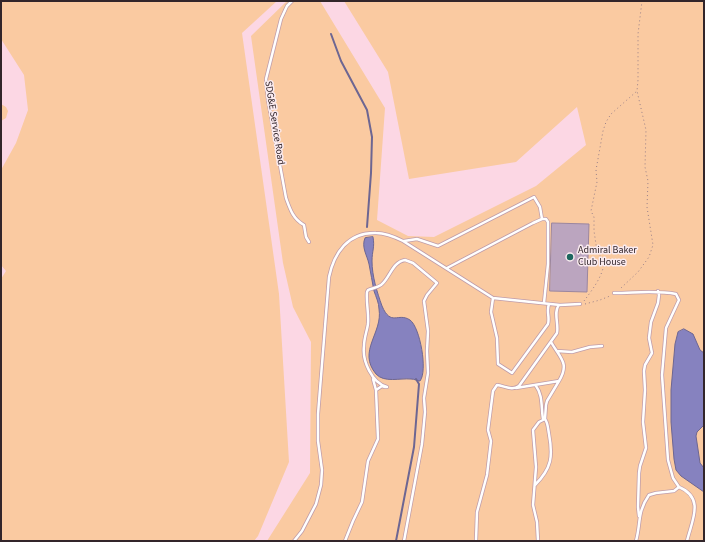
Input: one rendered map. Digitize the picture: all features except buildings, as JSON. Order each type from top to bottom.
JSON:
[{"type":"lane","name":"SDG&E Service Road","points":[[292,1],[287,6],[281,19],[266,78],[268,100],[286,198],[292,214],[300,223],[304,225],[306,237],[309,242]]},
{"type":"lane","points":[[403,241],[417,239],[438,246],[534,197],[540,207],[542,219]]},
{"type":"lane","points":[[447,268],[542,219],[546,219],[548,222],[548,264],[544,303]]},
{"type":"lane","points":[[294,541],[302,531],[316,504],[321,485],[322,470],[318,441],[318,399],[329,277],[336,254],[344,246],[362,234],[377,232],[390,235],[403,241],[493,298],[560,305],[580,304]]},
{"type":"lane","points":[[345,541],[362,502],[368,461],[378,439],[376,390],[363,349],[368,324],[367,292],[368,290],[377,288],[387,278],[398,262],[405,260],[413,263],[437,283],[424,301],[428,331],[428,373],[424,398],[425,412],[422,444],[404,541]]},
{"type":"lane","points":[[636,541],[639,516],[639,473],[646,448],[643,422],[645,390],[644,365],[652,353],[649,338],[651,322],[658,303],[658,292]]},
{"type":"lane","points":[[614,293],[658,292],[676,294],[679,300],[666,328],[662,375],[668,460],[673,478],[679,487],[688,491],[692,495],[696,500],[697,506],[687,541]]},
{"type":"lane","points":[[493,298],[491,312],[497,338],[498,364],[512,374],[548,324],[550,320],[547,309],[549,304]]},
{"type":"lane","points":[[516,388],[557,333],[558,326],[556,308],[560,305]]},
{"type":"lane","points":[[538,541],[537,522],[533,505],[536,464],[533,430],[537,424],[544,419],[547,401],[558,385],[565,367],[551,342]]},
{"type":"lane","points":[[557,351],[572,352],[590,347],[602,346]]},
{"type":"lane","points":[[373,378],[382,386],[376,390]]},
{"type":"lane","points":[[476,541],[477,512],[492,441],[488,430],[493,391],[497,385],[506,388],[516,388],[536,386],[559,381]]},
{"type":"lane","points":[[535,485],[541,478],[551,460],[551,444],[548,426],[544,419],[540,390],[536,386]]},
{"type":"lane","points":[[639,516],[649,495],[674,491],[679,487]]},
{"type":"path","points":[[580,304],[600,300],[614,293],[638,272],[649,258],[653,245],[647,207],[648,181],[644,167],[646,130],[636,91],[638,80],[638,34],[642,1]]},
{"type":"path","points":[[580,304],[602,272],[604,262],[604,259],[598,254],[597,251],[594,231],[594,217],[591,211],[597,182],[596,170],[605,125],[611,114],[636,91]]},
{"type":"shaded area","points":[[2,1],[277,1],[242,33],[279,294],[289,462],[258,536],[254,541],[1,541],[1,279],[6,271],[1,265],[1,170],[16,143],[28,110],[24,75],[1,39]]},
{"type":"shaded area","points":[[287,1],[320,1],[385,108],[377,220],[408,236],[434,237],[536,186],[586,145],[577,107],[516,162],[409,179],[388,72],[344,1],[704,1],[704,541],[267,541],[310,473],[311,342],[293,307],[283,263],[251,36]]},
{"type":"shaded area","points":[[1,104],[6,107],[8,111],[6,118],[1,121]]},
{"type":"shaded area","points":[[373,237],[374,244],[372,267],[378,295],[388,316],[392,318],[406,318],[414,324],[422,349],[423,368],[420,381],[412,379],[392,380],[379,377],[371,366],[369,358],[370,350],[378,326],[379,307],[374,291],[364,241],[365,238]]},
{"type":"shaded area","points":[[684,329],[693,334],[700,350],[704,353],[704,425],[697,432],[696,436],[700,463],[704,468],[704,492],[681,476],[676,470],[674,459],[671,422],[671,390],[675,344],[678,332]]},
{"type":"waterway","points":[[331,34],[341,61],[367,110],[372,137],[367,227]]},
{"type":"waterway","points":[[396,541],[414,447],[419,384],[416,379]]},
{"type":"place","name":"Admiral Baker Club House","points":[[570,257]]}]
